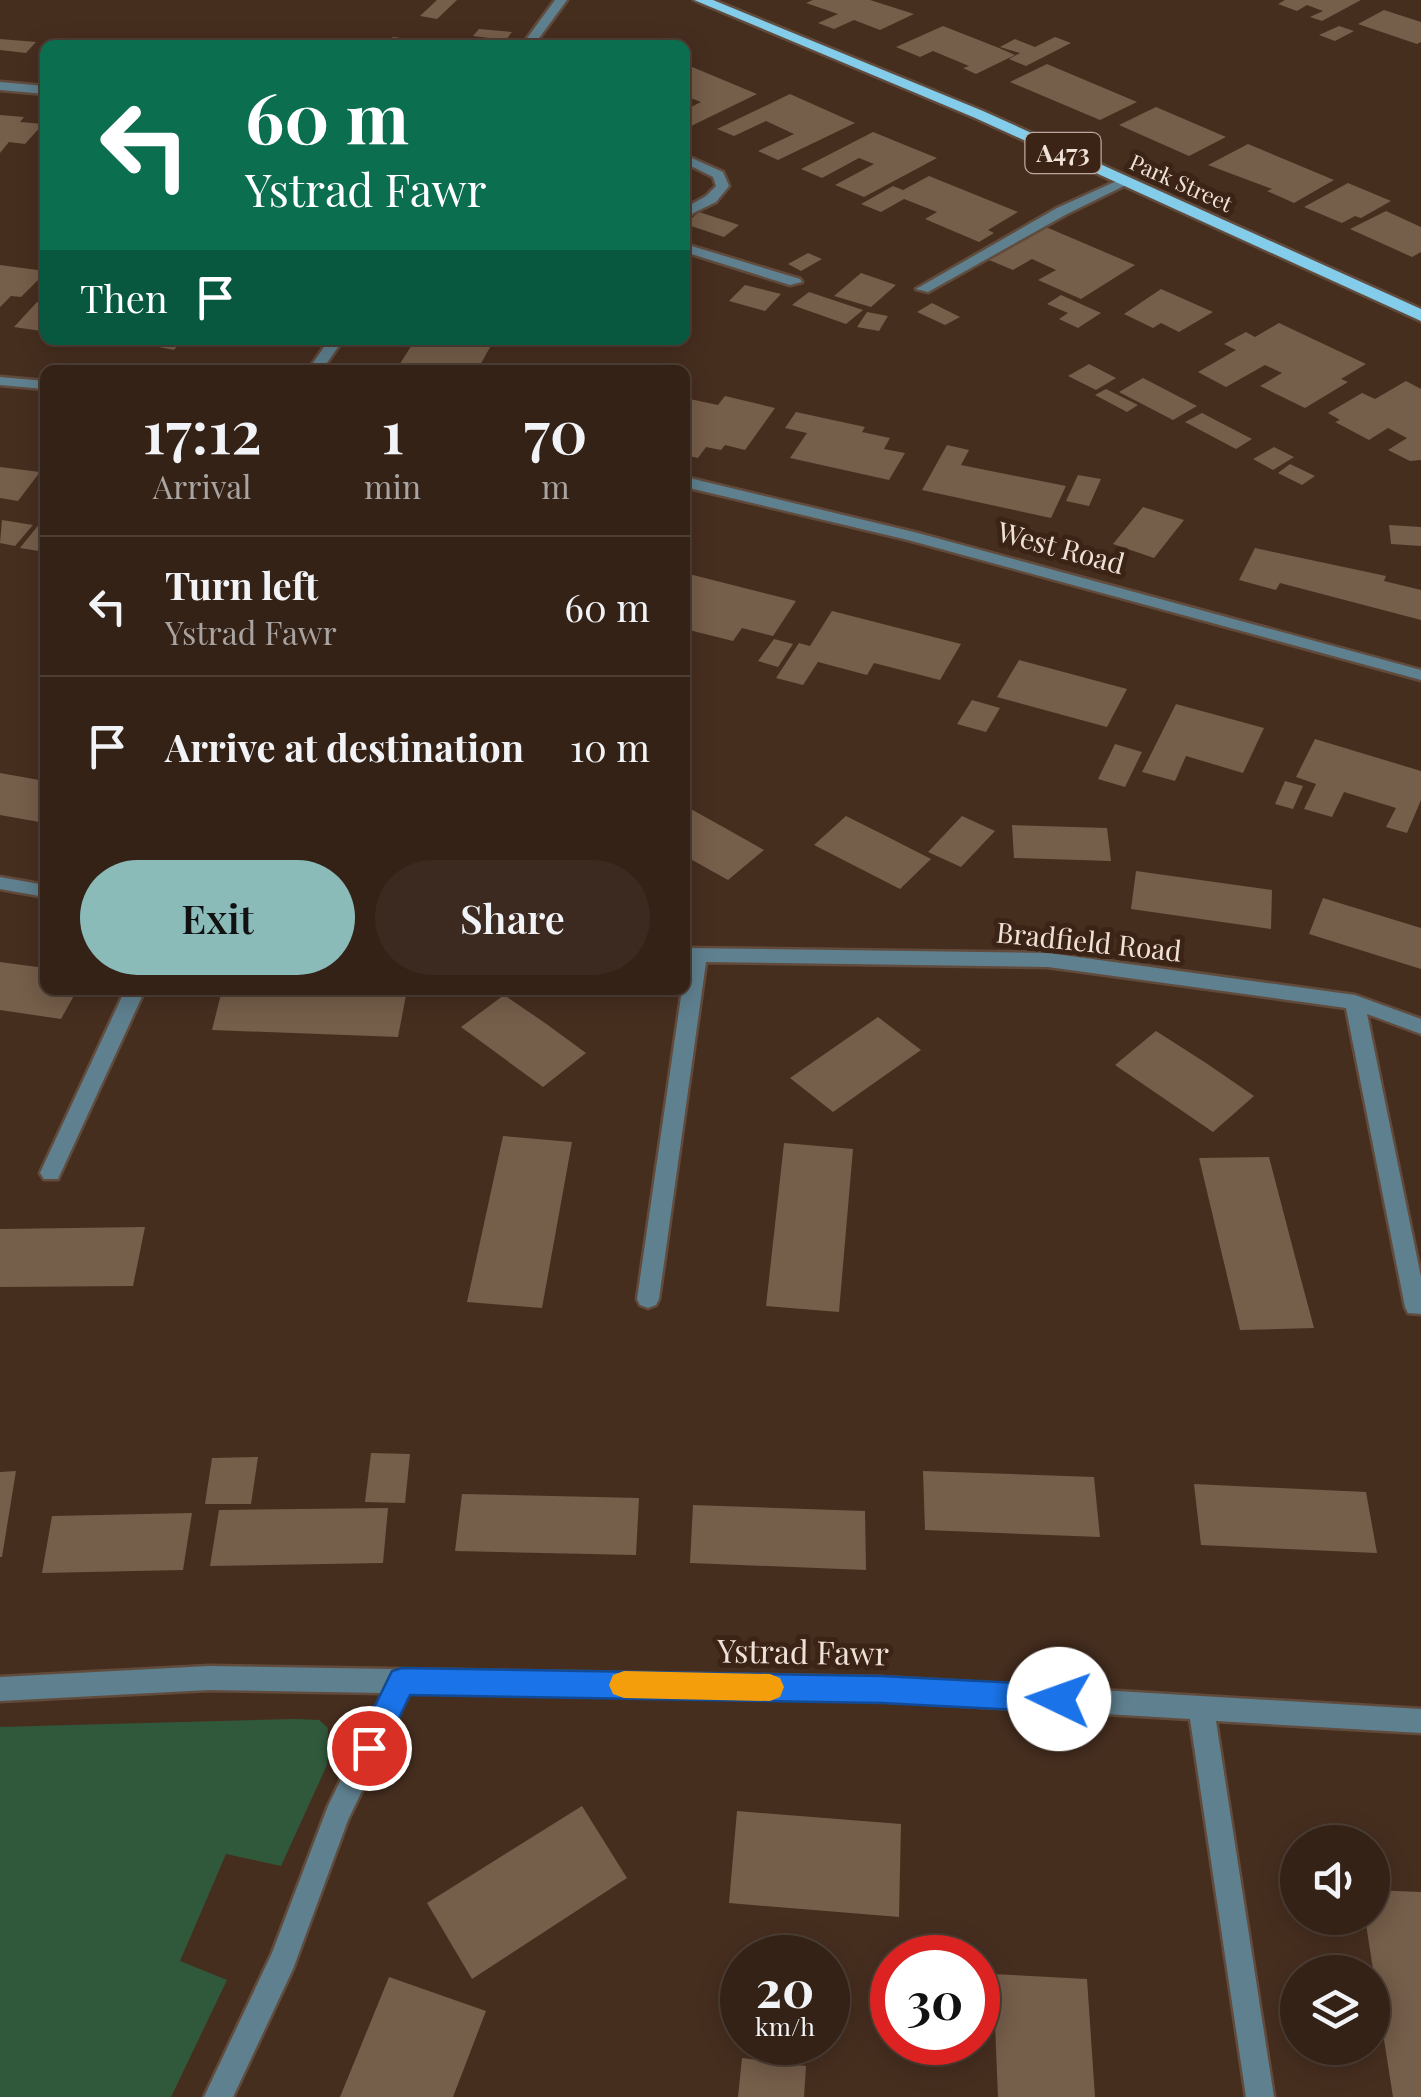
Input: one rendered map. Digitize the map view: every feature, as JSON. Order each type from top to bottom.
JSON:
[{"type":"main road","name":"Park Street","points":[[701,0],[978,114],[1421,316]]},
{"type":"street","points":[[532,40],[561,0]]},
{"type":"street","points":[[0,86],[40,90]]},
{"type":"street","points":[[690,162],[718,174],[722,186],[711,199],[690,211]]},
{"type":"street","points":[[923,288],[1062,211],[1126,182]]},
{"type":"street","points":[[690,250],[795,282]]},
{"type":"street","points":[[0,381],[40,385]]},
{"type":"street","name":"West Road","points":[[690,483],[912,536],[1421,676]]},
{"type":"street","points":[[0,882],[40,890]]},
{"type":"street","name":"Bradfield Road","points":[[691,956],[1048,960],[1355,1002],[1421,1027]]},
{"type":"street","points":[[51,1174],[133,995]]},
{"type":"street","points":[[648,1299],[686,995]]},
{"type":"street","points":[[1355,1002],[1416,1307]]},
{"type":"street","name":"Ystrad Fawr","points":[[0,1689],[209,1678],[881,1689],[1421,1721]]},
{"type":"street","points":[[218,2097],[283,1960],[337,1814],[402,1681]]},
{"type":"street","points":[[1202,1707],[1260,2097]]},
{"type":"green space","points":[[319,1720],[328,1728],[327,1765],[281,1866],[226,1854],[180,1961],[227,1980],[171,2097],[0,2097],[0,1727]]},
{"type":"building","points":[[437,0],[457,0],[437,19],[420,16]]},
{"type":"building","points":[[870,0],[914,14],[880,30],[854,20],[834,29],[818,23],[838,14],[806,3]]},
{"type":"building","points":[[1285,0],[1361,0],[1322,21],[1310,17],[1323,11],[1307,5],[1297,11],[1278,4]]},
{"type":"building","points":[[1384,10],[1421,22],[1421,42],[1417,44],[1358,24]]},
{"type":"building","points":[[943,26],[1015,55],[976,74],[963,68],[969,66],[933,51],[920,57],[896,47]]},
{"type":"building","points":[[1339,26],[1354,31],[1335,41],[1319,35]]},
{"type":"building","points":[[479,29],[512,32],[506,40],[473,36]]},
{"type":"building","points":[[1055,37],[1071,43],[1026,66],[1009,59],[1020,53],[1000,47],[1015,39],[1035,47]]},
{"type":"building","points":[[0,39],[36,42],[26,53],[0,50]]},
{"type":"building","points":[[1047,64],[1137,102],[1100,120],[1010,82]]},
{"type":"building","points":[[690,66],[757,94],[690,127],[690,108],[701,102],[690,98]]},
{"type":"building","points":[[790,94],[855,123],[778,160],[758,151],[794,134],[766,121],[734,136],[717,129]]},
{"type":"building","points":[[1156,107],[1226,137],[1189,156],[1119,125]]},
{"type":"building","points":[[0,115],[24,117],[20,122],[40,124],[25,144],[9,142],[0,153]]},
{"type":"building","points":[[873,132],[937,158],[864,197],[835,185],[874,164],[859,158],[822,178],[801,169]]},
{"type":"building","points":[[1248,144],[1334,180],[1294,203],[1267,191],[1272,189],[1208,165]]},
{"type":"building","points":[[929,176],[1018,212],[988,230],[994,233],[979,242],[925,219],[937,212],[904,199],[881,212],[861,204],[893,186],[903,190]]},
{"type":"building","points":[[1348,183],[1391,201],[1361,218],[1355,216],[1342,223],[1304,207]]},
{"type":"building","points":[[1386,211],[1421,227],[1421,252],[1412,257],[1350,229]]},
{"type":"building","points":[[699,212],[739,225],[724,237],[690,226],[690,220]]},
{"type":"building","points":[[1046,227],[1135,265],[1081,299],[1038,280],[1056,270],[1032,259],[1013,270],[989,260]]},
{"type":"building","points":[[808,253],[822,259],[801,271],[788,264]]},
{"type":"building","points":[[0,265],[40,270],[40,278],[21,297],[11,296],[0,307]]},
{"type":"building","points":[[861,273],[896,285],[871,307],[834,296]]},
{"type":"building","points":[[745,285],[781,294],[765,311],[729,301]]},
{"type":"building","points":[[1161,289],[1213,312],[1179,332],[1161,323],[1153,328],[1124,314]]},
{"type":"building","points":[[809,292],[863,310],[846,324],[792,305]]},
{"type":"building","points":[[1061,295],[1101,313],[1078,328],[1059,319],[1068,313],[1047,304]]},
{"type":"building","points":[[37,302],[40,302],[40,331],[14,327]]},
{"type":"building","points":[[932,303],[960,317],[945,325],[917,312]]},
{"type":"building","points":[[867,312],[888,316],[879,331],[857,327]]},
{"type":"building","points":[[1279,323],[1366,364],[1341,379],[1348,382],[1305,408],[1260,386],[1282,373],[1265,365],[1226,387],[1198,372],[1236,350],[1224,344],[1246,332],[1255,337]]},
{"type":"building","points":[[148,345],[178,345],[174,350]]},
{"type":"building","points":[[412,345],[491,345],[480,365],[399,365]]},
{"type":"building","points":[[1089,364],[1116,378],[1096,390],[1068,376]]},
{"type":"building","points":[[1143,378],[1197,406],[1173,420],[1119,392]]},
{"type":"building","points":[[1406,381],[1421,389],[1421,460],[1410,461],[1388,450],[1407,438],[1388,428],[1369,440],[1335,422],[1340,420],[1328,413],[1362,393],[1375,399]]},
{"type":"building","points":[[1106,389],[1138,405],[1127,412],[1095,395]]},
{"type":"building","points":[[725,396],[775,408],[745,450],[725,445],[721,450],[706,447],[698,458],[690,456],[690,399],[718,405]]},
{"type":"building","points":[[796,412],[865,427],[862,432],[890,438],[884,449],[905,453],[889,480],[790,458],[807,433],[785,428]]},
{"type":"building","points":[[1202,413],[1252,439],[1236,449],[1185,422]]},
{"type":"building","points":[[947,445],[969,450],[961,465],[1066,486],[1051,518],[922,490]]},
{"type":"building","points":[[1274,447],[1294,457],[1273,470],[1253,459]]},
{"type":"building","points":[[1290,464],[1315,476],[1302,485],[1278,473]]},
{"type":"building","points":[[0,467],[40,472],[18,501],[0,498]]},
{"type":"building","points":[[1078,475],[1101,479],[1089,506],[1066,501]]},
{"type":"building","points":[[1143,507],[1184,520],[1154,558],[1113,544]]},
{"type":"building","points":[[2,520],[33,525],[15,546],[0,543]]},
{"type":"building","points":[[40,523],[40,551],[20,548]]},
{"type":"building","points":[[1389,525],[1421,527],[1421,546],[1391,544]]},
{"type":"building","points":[[1255,548],[1386,576],[1384,581],[1421,590],[1421,620],[1280,583],[1276,590],[1239,580]]},
{"type":"building","points":[[690,574],[796,601],[773,636],[742,628],[733,641],[690,630]]},
{"type":"building","points":[[832,611],[961,644],[940,680],[874,663],[867,675],[818,662],[803,685],[776,678],[799,643],[810,646]]},
{"type":"building","points":[[774,639],[793,644],[778,667],[758,661]]},
{"type":"building","points":[[1019,660],[1127,689],[1107,727],[997,697]]},
{"type":"building","points":[[972,700],[1000,708],[986,732],[957,724]]},
{"type":"building","points":[[1176,704],[1264,728],[1243,773],[1186,756],[1175,781],[1142,772]]},
{"type":"building","points":[[1315,739],[1421,771],[1421,800],[1407,833],[1386,827],[1396,808],[1344,792],[1332,817],[1304,809],[1316,784],[1296,777]]},
{"type":"building","points":[[1115,744],[1142,752],[1125,787],[1098,779]]},
{"type":"building","points":[[0,773],[40,780],[40,822],[0,815]]},
{"type":"building","points":[[1285,781],[1303,786],[1293,809],[1275,804]]},
{"type":"building","points":[[690,809],[764,850],[728,880],[690,859]]},
{"type":"building","points":[[846,816],[931,859],[900,889],[814,845]]},
{"type":"building","points":[[962,816],[995,831],[961,867],[928,852]]},
{"type":"building","points":[[1012,825],[1107,828],[1111,861],[1014,858]]},
{"type":"building","points":[[1136,871],[1272,890],[1271,929],[1131,909]]},
{"type":"building","points":[[1323,898],[1421,928],[1421,969],[1309,934]]},
{"type":"building","points":[[0,962],[40,967],[40,995],[74,995],[61,1019],[0,1010]]},
{"type":"building","points":[[221,995],[406,995],[398,1037],[212,1030]]},
{"type":"building","points":[[504,995],[586,1053],[543,1087],[461,1027]]},
{"type":"building","points":[[878,1017],[921,1050],[833,1112],[790,1078]]},
{"type":"building","points":[[1156,1031],[1254,1096],[1213,1132],[1115,1065]]},
{"type":"building","points":[[503,1136],[572,1142],[542,1308],[467,1302]]},
{"type":"building","points":[[784,1143],[853,1149],[839,1312],[766,1306]]},
{"type":"building","points":[[1269,1157],[1314,1328],[1240,1330],[1199,1158]]},
{"type":"building","points":[[145,1227],[133,1286],[0,1287],[0,1229]]},
{"type":"building","points":[[371,1453],[410,1454],[405,1503],[365,1502]]},
{"type":"building","points":[[258,1457],[251,1504],[205,1504],[212,1458]]},
{"type":"building","points":[[16,1471],[2,1557],[0,1557],[0,1472]]},
{"type":"building","points":[[923,1471],[1094,1477],[1100,1537],[925,1530]]},
{"type":"building","points":[[1194,1484],[1366,1492],[1377,1553],[1201,1545]]},
{"type":"building","points":[[462,1494],[639,1498],[636,1555],[455,1551]]},
{"type":"building","points":[[693,1505],[865,1511],[866,1570],[690,1563]]},
{"type":"building","points":[[388,1508],[383,1563],[210,1566],[219,1510]]},
{"type":"building","points":[[192,1513],[183,1570],[42,1573],[52,1516]]},
{"type":"building","points":[[582,1806],[627,1878],[472,1979],[427,1903]]},
{"type":"building","points":[[737,1811],[901,1824],[899,1917],[729,1903]]},
{"type":"building","points":[[1390,1891],[1421,1892],[1421,2097],[1393,2097],[1388,2065],[1390,1955],[1371,1955],[1368,1935],[1390,1935]]},
{"type":"building","points":[[1000,1974],[1087,1979],[1095,2097],[998,2097]]},
{"type":"building","points":[[389,1977],[486,2011],[453,2097],[340,2097]]},
{"type":"building","points":[[741,2065],[806,2066],[804,2097],[738,2097]]},
{"type":"slow traffic","points":[[624,1685],[770,1687]]},
{"type":"route","points":[[369,1748],[402,1681],[881,1689],[1059,1699]]}]
